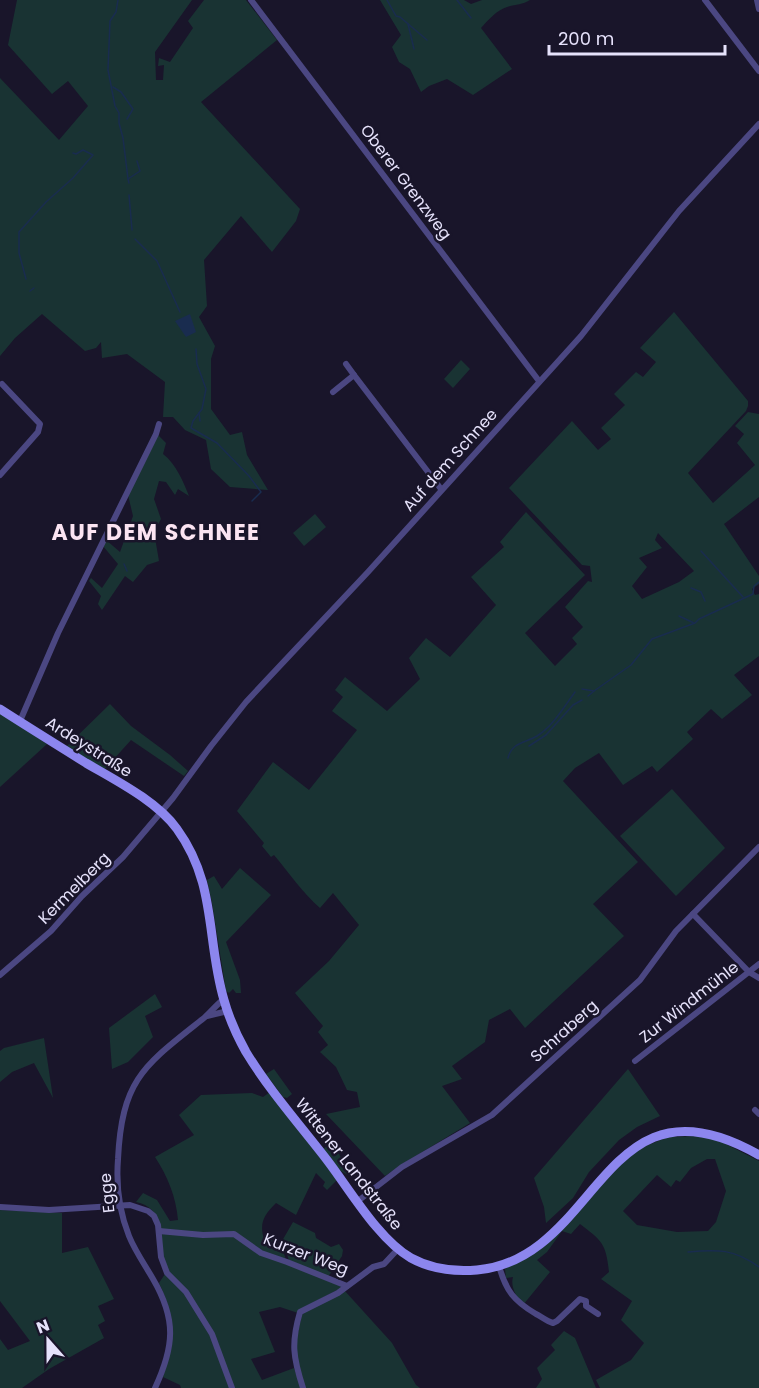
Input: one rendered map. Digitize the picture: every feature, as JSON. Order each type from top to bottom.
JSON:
[{"type":"main road","name":"Ardeystraße","points":[[0,709],[115,780],[160,813]]},
{"type":"main road","name":"Wittener Landstraße","points":[[160,813],[174,825],[186,842],[205,888],[216,965],[224,999],[243,1045],[255,1065],[378,1229],[398,1249],[411,1258],[432,1267],[455,1270],[478,1269],[499,1266],[529,1252],[548,1238],[618,1160],[650,1139],[678,1131],[700,1132],[731,1140],[759,1155]]},
{"type":"street","name":"Oberer Grenzweg","points":[[251,0],[539,381]]},
{"type":"street","points":[[705,0],[759,71]]},
{"type":"street","points":[[757,0],[759,9]]},
{"type":"street","name":"Auf dem Schnee","points":[[160,813],[246,702],[345,597],[581,336],[693,195],[759,124]]},
{"type":"street","points":[[346,364],[441,489]]},
{"type":"street","points":[[333,393],[354,375]]},
{"type":"street","points":[[0,475],[38,432],[40,424],[2,384]]},
{"type":"street","points":[[20,722],[58,633],[159,424]]},
{"type":"street","name":"Kermelberg","points":[[0,975],[57,925],[82,896],[123,857],[160,813]]},
{"type":"street","name":"Schraberg","points":[[358,1202],[402,1167],[492,1115],[640,980],[676,931],[759,847]]},
{"type":"street","points":[[693,914],[749,972],[759,978]]},
{"type":"street","name":"Zur Windmühle","points":[[635,1061],[759,964]]},
{"type":"street","name":"Egge","points":[[207,1016],[210,1010],[224,999]]},
{"type":"street","name":"Egge","points":[[155,1388],[169,1351],[171,1338],[168,1316],[159,1290],[129,1235],[120,1205],[117,1185],[118,1156],[126,1102],[141,1075],[155,1057],[207,1016],[228,1011]]},
{"type":"street","points":[[0,1207],[49,1210],[120,1205],[139,1206],[148,1210],[154,1216],[159,1231],[161,1257],[167,1273],[186,1292],[212,1334],[232,1388]]},
{"type":"street","name":"Kurzer Weg","points":[[159,1231],[203,1235],[234,1234],[261,1253],[347,1286],[373,1267],[384,1264],[398,1249]]},
{"type":"street","points":[[499,1266],[509,1292],[522,1307],[548,1322],[557,1321],[580,1299],[586,1301],[586,1306],[598,1314]]},
{"type":"street","points":[[303,1388],[293,1347],[300,1312],[347,1286]]},
{"type":"green space","points":[[17,0],[192,0],[155,52],[156,80],[163,80],[164,65],[158,66],[159,58],[170,62],[193,28],[188,21],[204,0],[246,0],[277,40],[201,102],[300,209],[296,221],[272,252],[241,216],[204,260],[207,306],[199,317],[215,346],[211,359],[211,409],[230,435],[242,432],[247,455],[268,490],[230,487],[211,469],[206,440],[185,430],[173,417],[163,417],[165,382],[127,354],[102,358],[101,342],[96,348],[85,351],[42,314],[15,338],[0,356],[0,78],[59,140],[88,106],[68,81],[52,94],[8,45]]},
{"type":"green space","points":[[380,0],[464,0],[471,4],[482,0],[530,0],[500,10],[481,28],[512,69],[473,95],[447,79],[421,92],[410,69],[399,62],[392,47],[401,35]]},
{"type":"green space","points":[[674,312],[748,401],[746,411],[688,473],[713,503],[755,465],[737,443],[744,434],[735,426],[748,412],[759,414],[759,497],[724,524],[759,576],[759,584],[752,589],[755,595],[759,594],[759,656],[734,675],[752,695],[722,719],[711,709],[687,732],[693,739],[657,772],[652,766],[623,785],[599,753],[575,768],[563,781],[638,862],[593,904],[624,936],[525,1028],[510,1009],[489,1020],[485,1042],[452,1066],[462,1079],[442,1086],[470,1123],[385,1176],[326,1114],[360,1107],[357,1092],[347,1090],[336,1067],[320,1052],[328,1045],[318,1032],[323,1026],[295,993],[329,961],[359,925],[333,893],[320,908],[274,855],[271,857],[262,846],[264,843],[237,811],[273,762],[309,790],[357,730],[332,711],[343,697],[335,690],[345,677],[387,711],[420,679],[409,658],[426,638],[450,657],[496,605],[471,577],[504,547],[500,542],[526,512],[585,575],[525,633],[555,666],[577,644],[572,638],[583,627],[565,607],[588,581],[592,582],[590,566],[582,565],[509,488],[572,421],[598,450],[611,439],[601,428],[625,405],[614,394],[636,372],[643,377],[656,362],[640,348]],"holes":[[[658,533],[694,571],[679,582],[642,599],[632,586],[647,567],[639,558],[662,548],[655,540]]]},
{"type":"green space","points":[[461,360],[470,369],[453,388],[444,379]]},
{"type":"green space","points":[[158,435],[166,443],[163,454],[182,479],[189,496],[178,489],[175,495],[166,482],[159,481],[154,499],[161,519],[154,532],[159,561],[147,565],[133,582],[125,576],[102,610],[98,604],[101,596],[89,581],[91,578],[102,588],[118,564],[103,546],[106,540],[120,552],[133,516],[128,495]]},
{"type":"green space","points":[[315,514],[326,527],[304,546],[293,533]]},
{"type":"green space","points":[[110,704],[131,726],[188,771],[184,776],[131,740],[104,770],[66,747]]},
{"type":"green space","points":[[0,713],[47,744],[0,787]]},
{"type":"green space","points":[[672,789],[725,848],[676,896],[620,836]]},
{"type":"green space","points":[[240,868],[271,895],[226,942],[240,980],[241,993],[236,993],[233,989],[229,993],[226,991],[207,880],[214,876],[222,889]]},
{"type":"green space","points":[[155,994],[162,1007],[145,1016],[153,1037],[128,1062],[112,1069],[109,1028]]},
{"type":"green space","points":[[44,1038],[53,1098],[34,1063],[12,1072],[0,1082],[0,1051]]},
{"type":"green space","points":[[274,1069],[292,1094],[287,1098],[283,1097],[266,1074]]},
{"type":"green space","points":[[628,1069],[660,1116],[637,1127],[619,1140],[589,1172],[573,1198],[546,1223],[544,1207],[534,1178]]},
{"type":"green space","points":[[270,1092],[337,1180],[327,1190],[323,1186],[325,1182],[316,1173],[296,1215],[276,1203],[268,1211],[262,1224],[264,1239],[280,1241],[286,1260],[262,1252],[238,1235],[227,1232],[261,1255],[343,1287],[303,1308],[298,1313],[280,1307],[259,1312],[275,1352],[251,1359],[262,1380],[294,1368],[301,1388],[181,1388],[180,1385],[163,1377],[170,1352],[172,1330],[165,1296],[159,1283],[169,1272],[162,1256],[160,1230],[156,1216],[151,1210],[136,1202],[143,1193],[157,1200],[170,1221],[178,1220],[171,1187],[155,1157],[194,1135],[179,1115],[201,1095],[252,1093],[263,1097]]},
{"type":"green space","points":[[700,1136],[718,1140],[759,1161],[759,1388],[600,1388],[596,1380],[631,1360],[644,1343],[621,1320],[632,1301],[601,1279],[609,1272],[602,1244],[580,1224],[571,1234],[562,1231],[547,1252],[537,1260],[550,1272],[523,1305],[513,1288],[513,1277],[506,1278],[505,1269],[543,1247],[621,1162],[636,1150],[668,1137]],"holes":[[[707,1159],[715,1159],[726,1191],[716,1222],[708,1231],[677,1232],[637,1225],[623,1211],[657,1175],[671,1187],[676,1180],[680,1182],[691,1168]]]},
{"type":"green space","points":[[330,1144],[337,1150],[351,1177],[336,1168],[323,1149]]},
{"type":"green space","points":[[0,1210],[62,1213],[62,1253],[88,1247],[114,1299],[98,1306],[105,1321],[98,1325],[104,1338],[49,1369],[22,1388],[0,1388],[0,1339],[8,1350],[30,1341],[0,1301]]},
{"type":"green space","points":[[293,1222],[315,1233],[316,1238],[331,1247],[339,1244],[343,1250],[342,1256],[328,1277],[289,1260],[282,1241]]},
{"type":"green space","points":[[344,1290],[392,1343],[416,1385],[420,1388],[304,1388],[295,1347],[302,1313]]},
{"type":"green space","points":[[564,1331],[575,1338],[596,1388],[536,1388],[542,1379],[537,1368],[555,1350],[551,1345]]},
{"type":"water","points":[[190,314],[196,332],[186,337],[175,321]]},
{"type":"waterway","points":[[118,0],[116,12],[110,21],[108,70],[115,106],[119,113],[128,179]]},
{"type":"waterway","points":[[387,0],[396,16],[427,40]]},
{"type":"waterway","points":[[457,0],[471,18]]},
{"type":"waterway","points":[[408,24],[414,49]]},
{"type":"waterway","points":[[113,87],[121,92],[133,109],[127,119]]},
{"type":"waterway","points":[[26,279],[19,253],[19,232],[93,155],[83,150],[76,154],[73,153]]},
{"type":"waterway","points":[[129,183],[128,179],[140,171],[137,161]]},
{"type":"waterway","points":[[129,195],[132,230]]},
{"type":"waterway","points":[[135,239],[157,261],[180,312]]},
{"type":"waterway","points":[[30,291],[34,288]]},
{"type":"waterway","points":[[196,349],[197,364],[206,389],[202,409],[191,428],[217,443],[249,476],[261,492],[252,501]]},
{"type":"waterway","points":[[199,413],[200,421]]},
{"type":"waterway","points":[[701,551],[743,597]]},
{"type":"waterway","points":[[124,564],[127,571]]},
{"type":"waterway","points":[[582,689],[594,691],[631,665],[652,639],[695,623],[753,594],[754,586],[759,582]]},
{"type":"waterway","points":[[691,588],[701,592],[705,601]]},
{"type":"waterway","points":[[679,616],[694,623]]},
{"type":"waterway","points":[[588,696],[594,691]]},
{"type":"waterway","points":[[508,758],[516,746],[537,736],[548,727],[575,692]]},
{"type":"waterway","points":[[529,746],[546,735],[573,705],[582,700]]},
{"type":"waterway","points":[[688,1252],[725,1252],[742,1257],[759,1267]]},
{"type":"district","name":"AUF DEM SCHNEE","points":[[156,532]]}]
